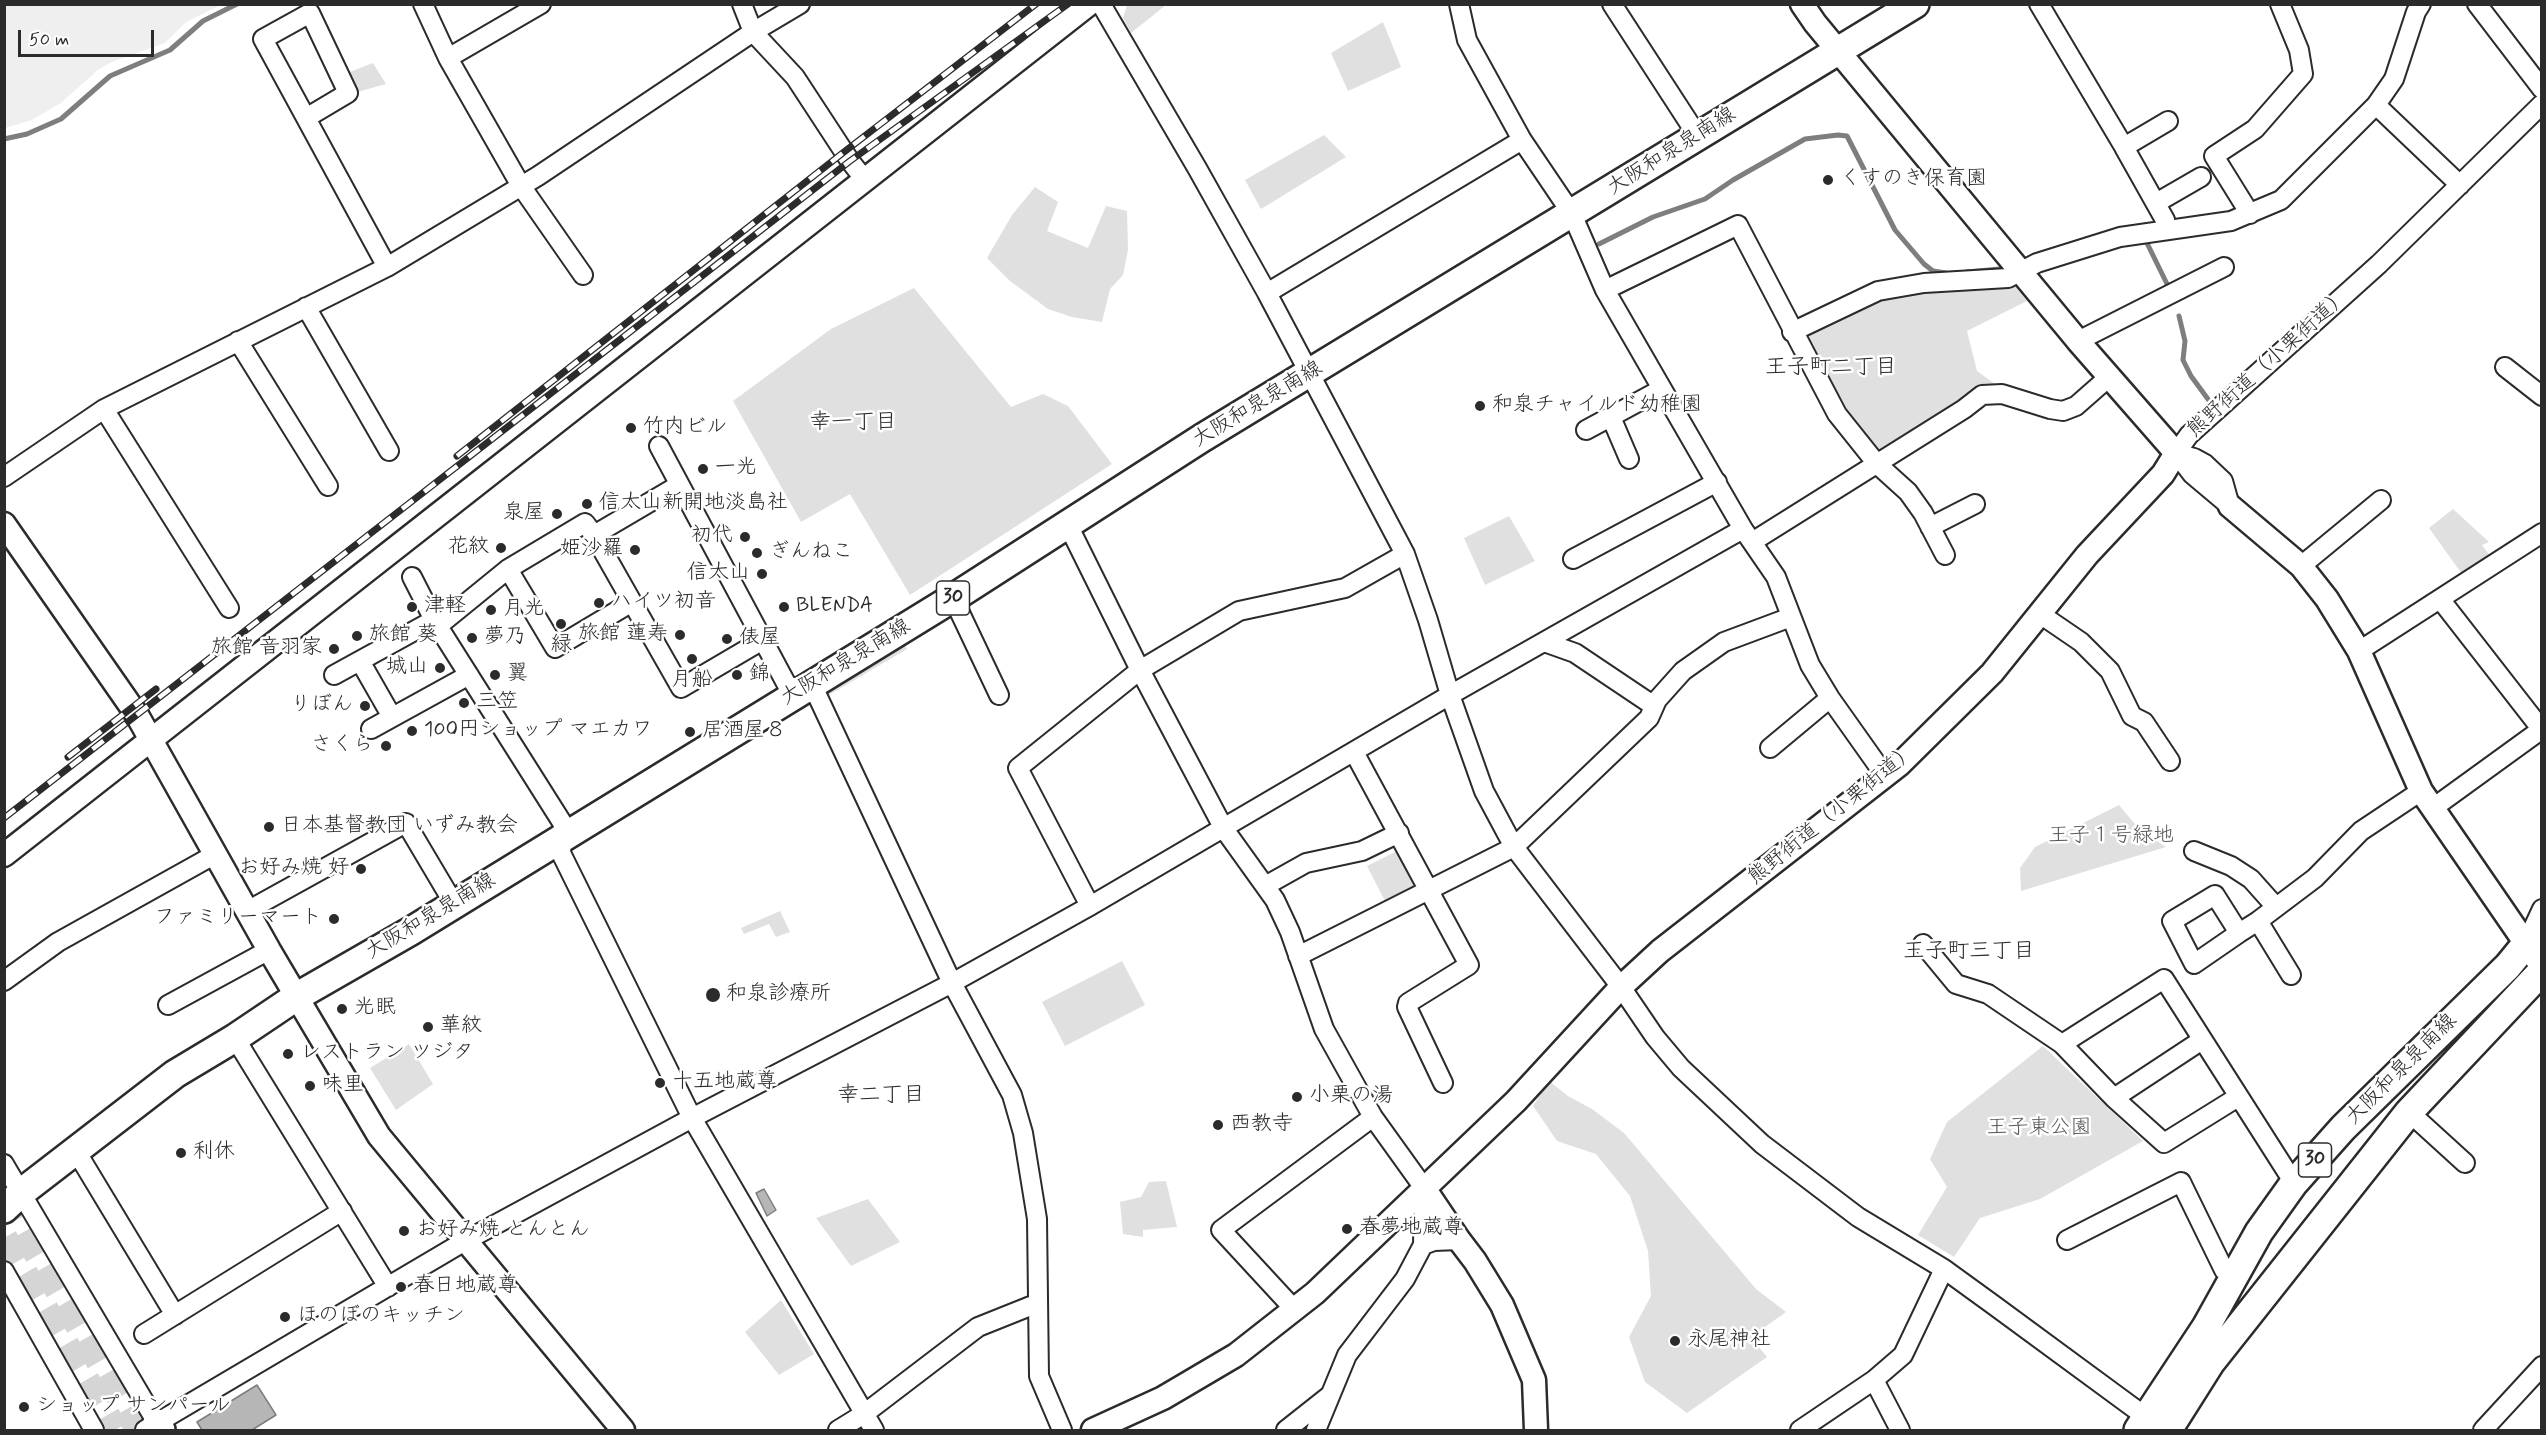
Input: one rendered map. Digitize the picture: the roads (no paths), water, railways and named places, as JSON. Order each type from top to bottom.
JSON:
[{"type":"main road","name":"大阪和泉泉南線","points":[[13,1201],[175,1074],[235,1038],[296,997],[454,904],[953,598],[1202,438],[1915,4]]},
{"type":"main road","name":"大阪和泉泉南線","points":[[2152,1427],[2259,1232],[2294,1184],[2343,1128],[2508,966],[2534,937]]},
{"type":"main road","name":"大阪和泉泉南線","points":[[2152,1427],[2211,1362],[2409,1112],[2541,971]]},
{"type":"street","points":[[423,4],[448,58],[521,186],[584,275]]},
{"type":"street","points":[[448,58],[541,4]]},
{"type":"street","points":[[742,4],[753,32],[795,77],[865,180]]},
{"type":"street","points":[[4,477],[104,409],[387,267],[521,186],[753,32],[800,4]]},
{"type":"street","points":[[4,855],[1089,4]]},
{"type":"street","points":[[1101,4],[1267,293],[1405,554],[1428,620],[1450,695],[1484,791],[1514,847],[1621,987],[1655,1037],[1681,1068],[1762,1144],[1858,1217],[1944,1269],[2152,1427]]},
{"type":"street","points":[[1459,4],[1467,40],[1522,140],[1572,213],[1605,290],[1748,536],[1776,577],[1810,665],[1830,698],[1886,777]]},
{"type":"street","points":[[1612,4],[1697,135]]},
{"type":"street","points":[[1802,4],[1815,23],[2078,341],[2192,474],[2301,566],[2327,599],[2359,651],[2379,701],[2427,799],[2534,937],[2541,967]]},
{"type":"street","points":[[2039,4],[2156,203],[2167,229]]},
{"type":"street","points":[[2250,214],[2214,156],[2255,129],[2303,74],[2299,50],[2280,4]]},
{"type":"street","points":[[1792,332],[1878,291],[1924,283],[2008,278],[2037,263],[2120,237],[2231,220],[2281,200],[2376,105],[2394,79],[2416,12],[2421,4]]},
{"type":"street","points":[[2477,4],[2541,89]]},
{"type":"street","points":[[306,118],[348,93],[310,13],[263,39],[387,267]]},
{"type":"street","name":"熊野街道（小栗街道）","points":[[1093,1431],[1163,1398],[1227,1360],[1315,1293],[1516,1101],[1621,987],[1660,951],[1886,777],[1969,699],[1992,674],[2087,555],[2163,474],[2189,435],[2379,264],[2541,104]]},
{"type":"street","points":[[2376,105],[2460,185]]},
{"type":"street","points":[[2124,147],[2168,121]]},
{"type":"street","points":[[1267,293],[1522,140]]},
{"type":"street","points":[[2156,203],[2201,177]]},
{"type":"street","points":[[1605,290],[1738,225],[1792,332],[1837,414],[1878,464],[1908,492],[1945,555]]},
{"type":"street","points":[[2078,341],[2224,267]]},
{"type":"street","points":[[306,307],[389,451]]},
{"type":"street","points":[[238,341],[328,486]]},
{"type":"street","points":[[2505,367],[2541,396]]},
{"type":"street","points":[[4,1164],[13,1201],[154,1428],[465,1241],[692,1118],[952,983],[1224,829],[1544,642],[1748,536],[1878,464],[1964,409],[1982,394],[2002,394],[2063,411],[2076,406],[2109,377]]},
{"type":"street","points":[[1586,430],[1662,388]]},
{"type":"street","points":[[104,409],[229,608]]},
{"type":"street","points":[[1611,417],[1629,459]]},
{"type":"street","points":[[659,446],[761,641],[787,685],[817,695],[952,983],[1012,1095],[1023,1133],[1037,1219],[1039,1376],[1062,1431]]},
{"type":"street","points":[[1573,560],[1717,482]]},
{"type":"street","points":[[594,535],[679,485]]},
{"type":"street","points":[[2301,566],[2381,500]]},
{"type":"street","points":[[1930,526],[1975,504]]},
{"type":"street","points":[[334,675],[436,623],[508,570],[585,523],[681,688],[761,641]]},
{"type":"street","points":[[4,524],[132,707],[214,855],[379,1136],[623,1431]]},
{"type":"street","points":[[1068,525],[1140,670],[1224,829],[1275,900],[1290,932],[1324,1029],[1373,1117],[1475,1261],[1502,1305],[1534,1380],[1536,1431]]},
{"type":"street","points":[[2359,651],[2541,533]]},
{"type":"street","points":[[1090,906],[1018,768],[1140,670],[1239,611],[1345,588],[1405,554]]},
{"type":"street","points":[[508,570],[555,648],[632,602]]},
{"type":"street","points":[[412,577],[436,623],[563,824],[561,853],[692,1118],[874,1431]]},
{"type":"street","points":[[953,598],[999,695]]},
{"type":"street","points":[[2240,933],[2315,878],[2361,831],[2427,799],[2541,729],[2440,599]]},
{"type":"street","points":[[2040,614],[2081,642],[2110,671],[2132,716],[2144,722],[2170,760]]},
{"type":"street","points":[[1298,956],[1514,847],[1649,718],[1657,700],[1683,671],[1724,642],[1791,617]]},
{"type":"street","points":[[1544,642],[1575,654],[1654,706]]},
{"type":"street","points":[[360,661],[392,717]]},
{"type":"street","points":[[371,729],[469,675]]},
{"type":"street","points":[[1770,748],[1830,698]]},
{"type":"street","points":[[1354,752],[1469,965],[1408,1003],[1407,1007],[1443,1083]]},
{"type":"street","points":[[247,911],[406,823],[454,904]]},
{"type":"street","points":[[1264,886],[1306,863],[1362,851],[1399,833]]},
{"type":"street","points":[[2194,851],[2232,866],[2251,879],[2276,907]]},
{"type":"street","points":[[4,981],[58,942],[214,855]]},
{"type":"street","points":[[2534,937],[2541,909]]},
{"type":"street","points":[[2258,921],[2291,975]]},
{"type":"street","points":[[1923,944],[1956,984],[1988,993],[2062,1044],[2114,1098],[2164,1143],[2238,1097]]},
{"type":"street","points":[[168,1005],[269,950]]},
{"type":"street","points":[[2062,1044],[2164,980],[2294,1184]]},
{"type":"street","points":[[235,1038],[388,1287]]},
{"type":"street","points":[[2114,1098],[2202,1040]]},
{"type":"street","points":[[2409,1112],[2465,1163]]},
{"type":"street","points":[[1294,1309],[1221,1230],[1373,1117]]},
{"type":"street","points":[[75,1151],[175,1315]]},
{"type":"street","points":[[2067,1240],[2181,1182],[2223,1270],[2234,1278]]},
{"type":"street","points":[[1316,1431],[1347,1355],[1405,1279],[1423,1245],[1424,1188]]},
{"type":"street","points":[[144,1335],[342,1211]]},
{"type":"street","points":[[1423,1245],[1434,1241],[1459,1240]]},
{"type":"street","points":[[1800,1431],[1874,1380],[1903,1355],[1944,1269]]},
{"type":"street","points":[[4,1271],[94,1431]]},
{"type":"street","points":[[838,1431],[864,1414],[978,1327],[1038,1303]]},
{"type":"street","points":[[2483,1431],[2541,1366]]},
{"type":"street","points":[[1874,1380],[1900,1431]]},
{"type":"street","points":[[1286,1431],[1330,1396]]},
{"type":"waterway","points":[[4,139],[27,134],[61,119],[110,76],[170,50],[203,21],[237,4]]},
{"type":"waterway","points":[[1599,244],[1653,217],[1705,199],[1733,180],[1805,139],[1838,135],[1847,136],[1895,230],[1924,264],[1933,271],[1946,273]]},
{"type":"waterway","points":[[2145,239],[2169,288]]},
{"type":"waterway","points":[[1967,272],[2000,269]]},
{"type":"waterway","points":[[2179,316],[2185,341],[2183,360],[2191,376],[2213,406]]},
{"type":"tunnel","points":[[4,1196],[139,1430]]},
{"type":"tunnel","points":[[4,1238],[115,1430]]},
{"type":"railway","points":[[457,456],[1036,4]]},
{"type":"railway","points":[[4,818],[850,161],[1068,4]]},
{"type":"railway","points":[[68,757],[156,689]]},
{"type":"place","name":"くすのき保育園","points":[[1828,180]]},
{"type":"place","name":"和泉チャイルド幼稚園","points":[[1480,406]]},
{"type":"place","name":"竹内ビル","points":[[631,428]]},
{"type":"place","name":"一光","points":[[703,469]]},
{"type":"place","name":"信太山新開地淡島社","points":[[587,504]]},
{"type":"place","name":"泉屋","points":[[557,514]]},
{"type":"place","name":"初代","points":[[745,537]]},
{"type":"place","name":"花紋","points":[[501,548]]},
{"type":"place","name":"姫沙羅","points":[[635,550]]},
{"type":"place","name":"ぎんねこ","points":[[757,553]]},
{"type":"place","name":"信太山","points":[[762,574]]},
{"type":"place","name":"ハイツ初音","points":[[599,603]]},
{"type":"place","name":"津軽","points":[[412,607]]},
{"type":"place","name":"BLENDA","points":[[784,607]]},
{"type":"place","name":"月光","points":[[491,610]]},
{"type":"place","name":"緑","points":[[561,624]]},
{"type":"place","name":"旅館 蓮寿","points":[[680,635]]},
{"type":"place","name":"旅館 葵","points":[[357,636]]},
{"type":"place","name":"夢乃","points":[[472,638]]},
{"type":"place","name":"俵屋","points":[[727,639]]},
{"type":"place","name":"旅館 音羽家","points":[[334,649]]},
{"type":"place","name":"月船","points":[[692,659]]},
{"type":"place","name":"城山","points":[[440,668]]},
{"type":"place","name":"翼","points":[[495,675]]},
{"type":"place","name":"錦","points":[[737,675]]},
{"type":"place","name":"三笠","points":[[464,703]]},
{"type":"place","name":"りぼん","points":[[365,706]]},
{"type":"place","name":"100円ショップ マエカワ","points":[[412,731]]},
{"type":"place","name":"居酒屋８","points":[[690,732]]},
{"type":"place","name":"さくら","points":[[386,746]]},
{"type":"place","name":"日本基督教団 いずみ教会","points":[[269,827]]},
{"type":"place","name":"お好み焼 好","points":[[361,869]]},
{"type":"place","name":"ファミリーマート","points":[[334,919]]},
{"type":"place","name":"和泉診療所","points":[[713,995]]},
{"type":"place","name":"光眠","points":[[342,1009]]},
{"type":"place","name":"華紋","points":[[428,1027]]},
{"type":"place","name":"レストラン ツジタ","points":[[288,1054]]},
{"type":"place","name":"十五地蔵尊","points":[[660,1083]]},
{"type":"place","name":"味里","points":[[310,1086]]},
{"type":"place","name":"小栗の湯","points":[[1297,1097]]},
{"type":"place","name":"西教寺","points":[[1218,1125]]},
{"type":"place","name":"利休","points":[[181,1153]]},
{"type":"place","name":"春夢地蔵尊","points":[[1347,1229]]},
{"type":"place","name":"お好み焼 とんとん","points":[[404,1231]]},
{"type":"place","name":"春日地蔵尊","points":[[401,1287]]},
{"type":"place","name":"ほのぼのキッチン","points":[[285,1317]]},
{"type":"place","name":"永尾神社","points":[[1675,1341]]},
{"type":"place","name":"ショップ サンパール","points":[[24,1407]]},
{"type":"district","name":"王子町二丁目","points":[[1831,368]]},
{"type":"district","name":"幸一丁目","points":[[853,423]]},
{"type":"district","name":"王子町三丁目","points":[[1969,952]]},
{"type":"district","name":"幸二丁目","points":[[881,1096]]},
{"type":"park label","name":"王子１号緑地","points":[[2111,837]]},
{"type":"park label","name":"王子東公園","points":[[2039,1129]]}]
